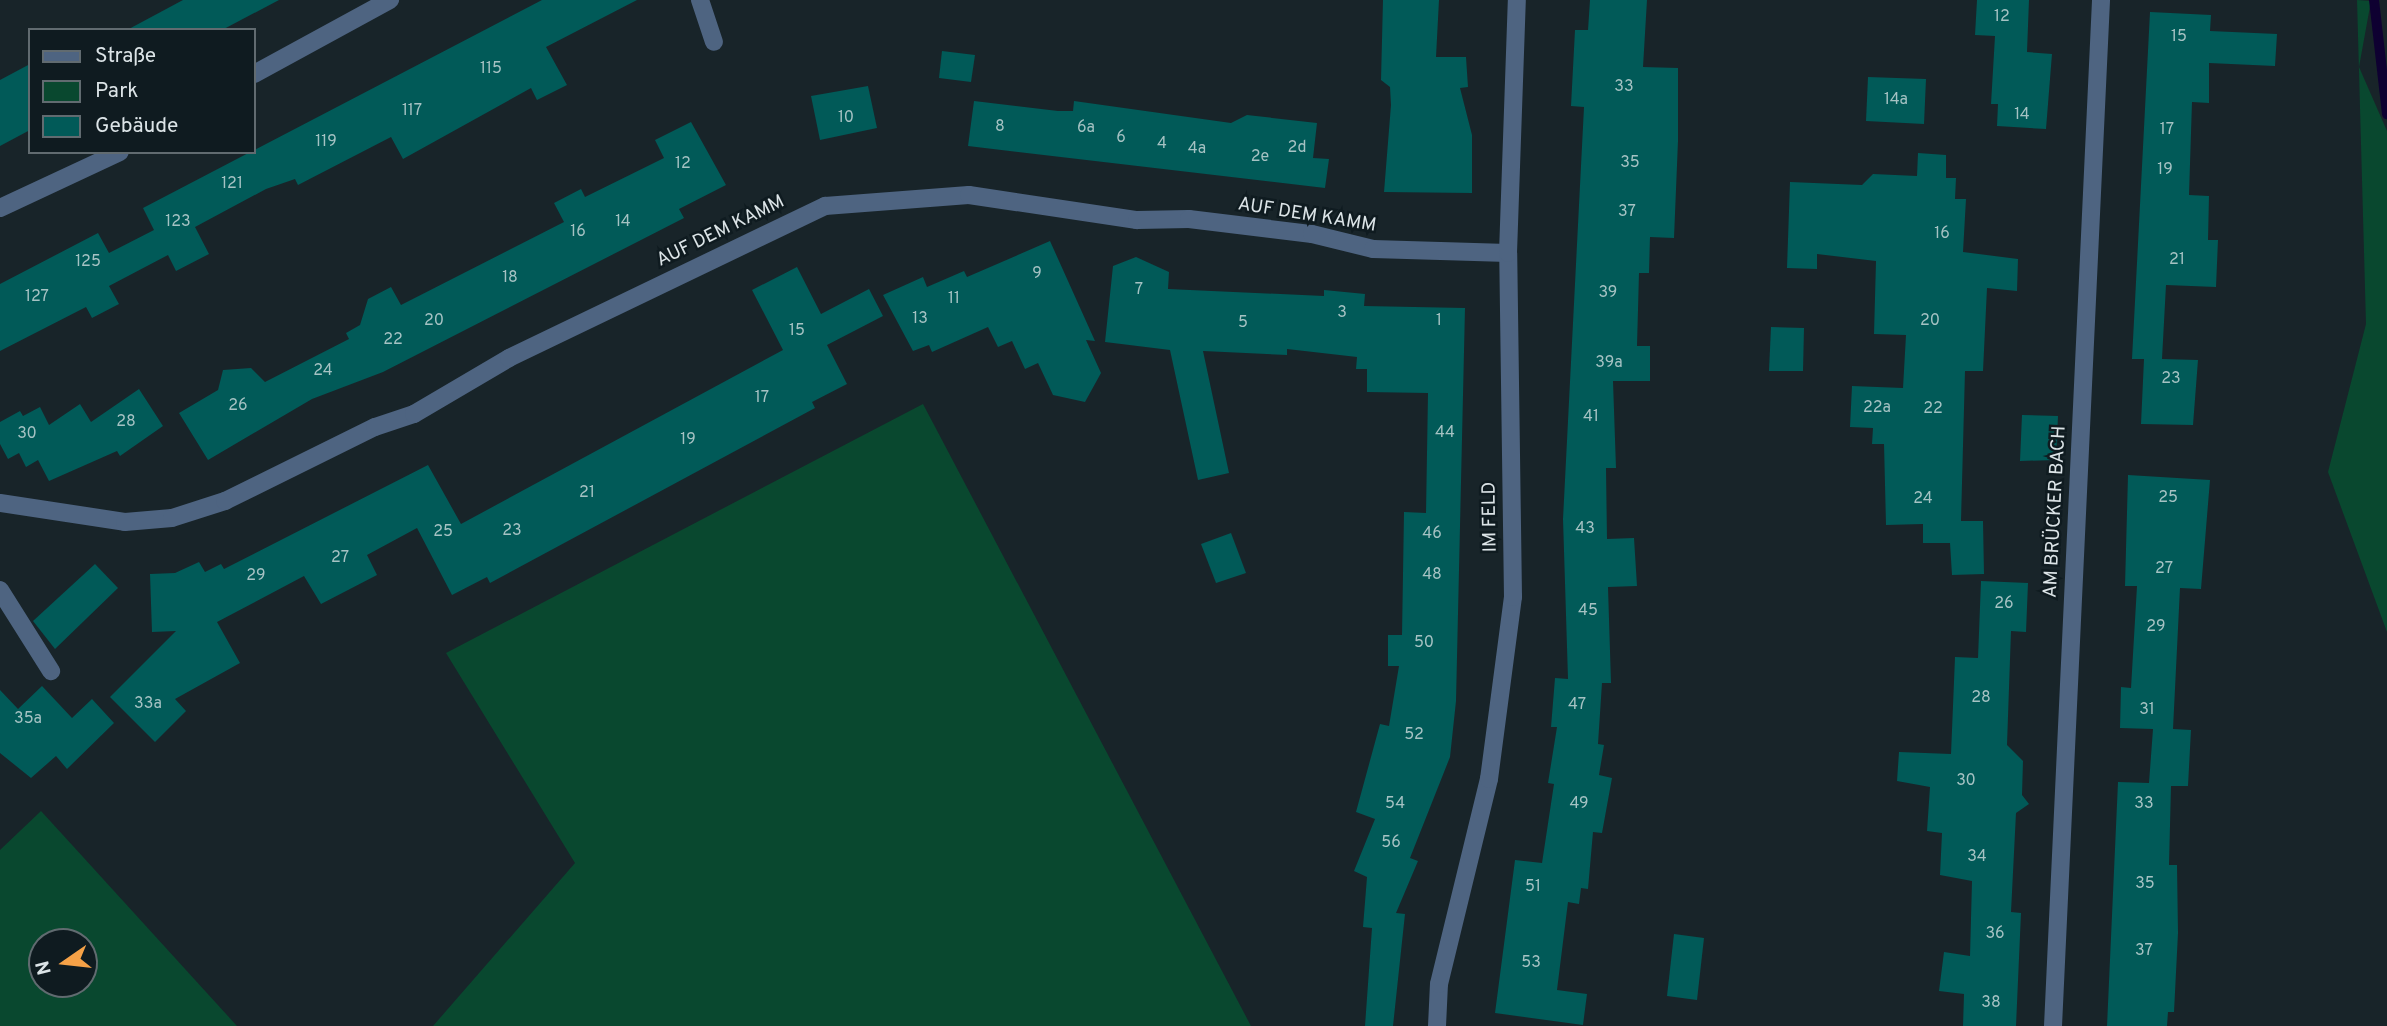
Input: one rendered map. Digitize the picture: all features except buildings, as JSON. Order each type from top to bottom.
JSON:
[{"type":"street","points":[[256,73],[390,0]]},
{"type":"street","points":[[701,0],[713,41]]},
{"type":"street","name":"IM FELD","points":[[1437,1026],[1439,984],[1489,779],[1513,597],[1508,253],[1517,0]]},
{"type":"street","name":"AM BRÜCKER BACH","points":[[2053,1026],[2101,0]]},
{"type":"street","points":[[0,208],[116,154]]},
{"type":"street","name":"AUF DEM KAMM","points":[[0,503],[125,522],[172,518],[225,501],[374,427],[414,414],[509,358],[825,206],[969,195],[1137,220],[1189,219],[1312,234],[1373,248],[1508,253]]},
{"type":"street","points":[[0,590],[51,671]]},
{"type":"green space","points":[[2357,0],[2371,1],[2359,67],[2387,131],[2387,632],[2328,472],[2366,324]]},
{"type":"green space","points":[[923,404],[1251,1026],[433,1026],[575,863],[446,653]]},
{"type":"green space","points":[[41,811],[237,1026],[0,1026],[0,850]]},
{"type":"waterway","points":[[2374,0],[2387,114]]}]
